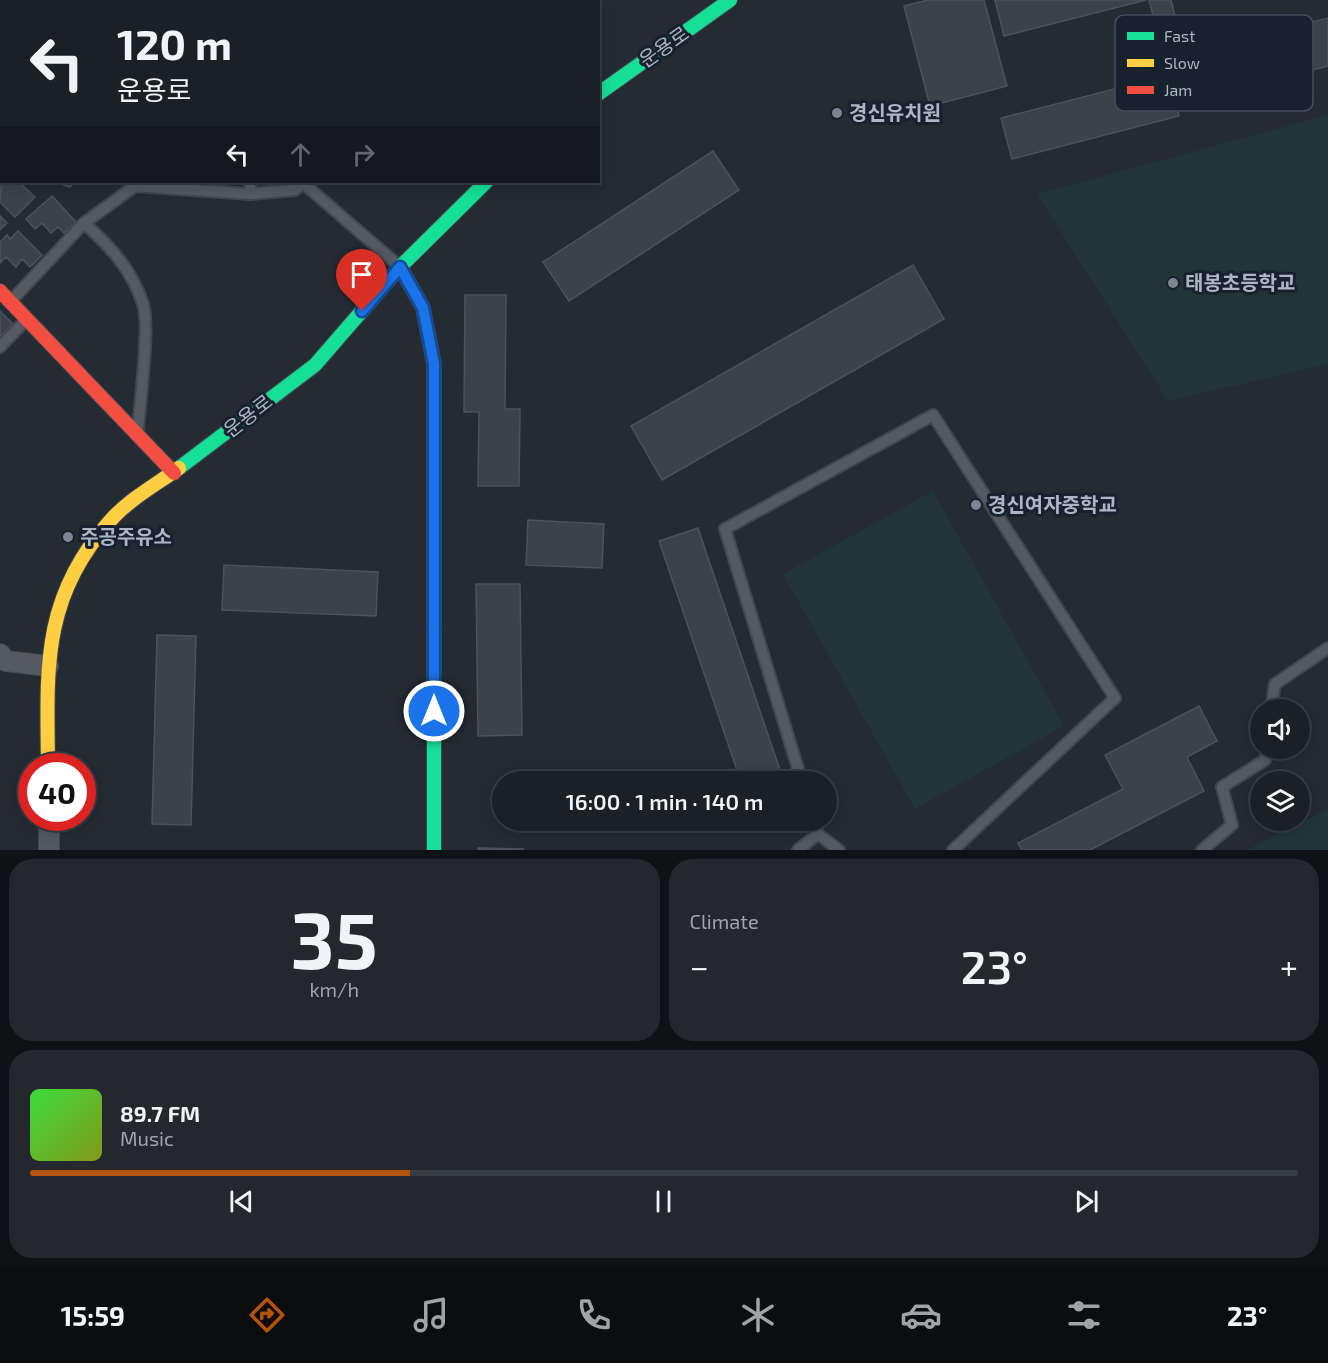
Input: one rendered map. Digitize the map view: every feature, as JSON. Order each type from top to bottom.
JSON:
[{"type":"street","name":"운용로","points":[[600,93],[730,0]]},
{"type":"street","name":"운용로","points":[[48,753],[48,666],[63,591],[88,548],[111,519],[315,365],[400,267],[485,183]]},
{"type":"street","points":[[400,267],[423,308],[434,364],[434,850]]},
{"type":"street","points":[[0,291],[138,438],[174,473]]},
{"type":"street","points":[[0,654],[6,661],[48,666]]},
{"type":"street","points":[[49,831],[49,850]]},
{"type":"lane","points":[[250,183],[250,194]]},
{"type":"lane","points":[[10,302],[84,223],[135,186],[250,194],[295,190],[303,183],[400,267]]},
{"type":"lane","points":[[84,223],[112,248],[128,269],[145,313],[138,438]]},
{"type":"lane","points":[[0,347],[27,318]]},
{"type":"lane","points":[[799,771],[725,529],[933,416],[1115,698],[953,850]]},
{"type":"lane","points":[[1273,699],[1275,684],[1328,648]]},
{"type":"lane","points":[[1202,850],[1232,825],[1222,787],[1265,759]]},
{"type":"lane","points":[[817,831],[839,850]]},
{"type":"lane","points":[[798,850],[818,834]]},
{"type":"green space","points":[[1328,115],[1328,364],[1168,401],[1037,194]]},
{"type":"green space","points":[[933,491],[1064,726],[915,809],[783,574]]},
{"type":"green space","points":[[1328,809],[1328,850],[1247,850],[1285,831],[1310,831],[1310,818]]},
{"type":"building","points":[[928,0],[984,0],[1007,86],[930,106],[904,6]]},
{"type":"building","points":[[995,0],[1146,0],[1004,36]]},
{"type":"building","points":[[1149,0],[1171,0],[1175,15],[1153,15]]},
{"type":"building","points":[[1328,18],[1328,66],[1313,70],[1313,22]]},
{"type":"building","points":[[1115,89],[1115,111],[1178,111],[1179,116],[1012,159],[1001,118]]},
{"type":"building","points":[[713,151],[739,190],[569,301],[543,262]]},
{"type":"building","points":[[1,183],[20,183],[35,197],[15,217],[0,202]]},
{"type":"building","points":[[58,183],[73,183],[70,187]]},
{"type":"building","points":[[52,196],[76,222],[64,233],[58,227],[51,233],[42,223],[35,229],[26,219]]},
{"type":"building","points":[[0,216],[7,223],[0,230]]},
{"type":"building","points":[[18,231],[42,255],[30,267],[22,259],[16,267],[6,257],[0,263],[0,242],[7,235],[10,239]]},
{"type":"building","points":[[913,265],[944,319],[662,480],[631,426]]},
{"type":"building","points":[[465,295],[506,295],[505,409],[520,409],[519,486],[478,486],[479,412],[464,412]]},
{"type":"building","points":[[0,311],[13,324],[0,337]]},
{"type":"building","points":[[528,520],[604,524],[602,568],[526,565]]},
{"type":"building","points":[[698,528],[780,771],[737,771],[659,541]]},
{"type":"building","points":[[224,565],[378,572],[376,616],[222,610]]},
{"type":"building","points":[[476,584],[520,584],[522,735],[478,736]]},
{"type":"building","points":[[157,635],[196,636],[191,825],[152,824]]},
{"type":"building","points":[[1199,706],[1217,741],[1187,757],[1204,791],[1090,850],[1022,850],[1018,843],[1123,789],[1105,755]]},
{"type":"building","points":[[478,848],[523,849],[478,850]]},
{"type":"traffic: fast","points":[[600,93],[730,0]]},
{"type":"traffic: fast","points":[[179,468],[315,365],[400,267],[485,183]]},
{"type":"traffic: fast","points":[[434,624],[434,850]]},
{"type":"traffic: slow","points":[[48,753],[49,667],[53,636],[60,607],[71,578],[87,550],[117,513],[179,468]]},
{"type":"traffic: jam","points":[[400,267],[423,308],[434,364],[434,624]]},
{"type":"traffic: jam","points":[[0,291],[174,473]]},
{"type":"place","name":"경신유치원","points":[[837,113]]},
{"type":"place","name":"태봉초등학교","points":[[1173,283]]},
{"type":"place","name":"경신여자중학교","points":[[976,505]]},
{"type":"place","name":"주공주유소","points":[[68,537]]},
{"type":"route","points":[[362,311],[400,267],[423,308],[434,364],[434,711]]}]
